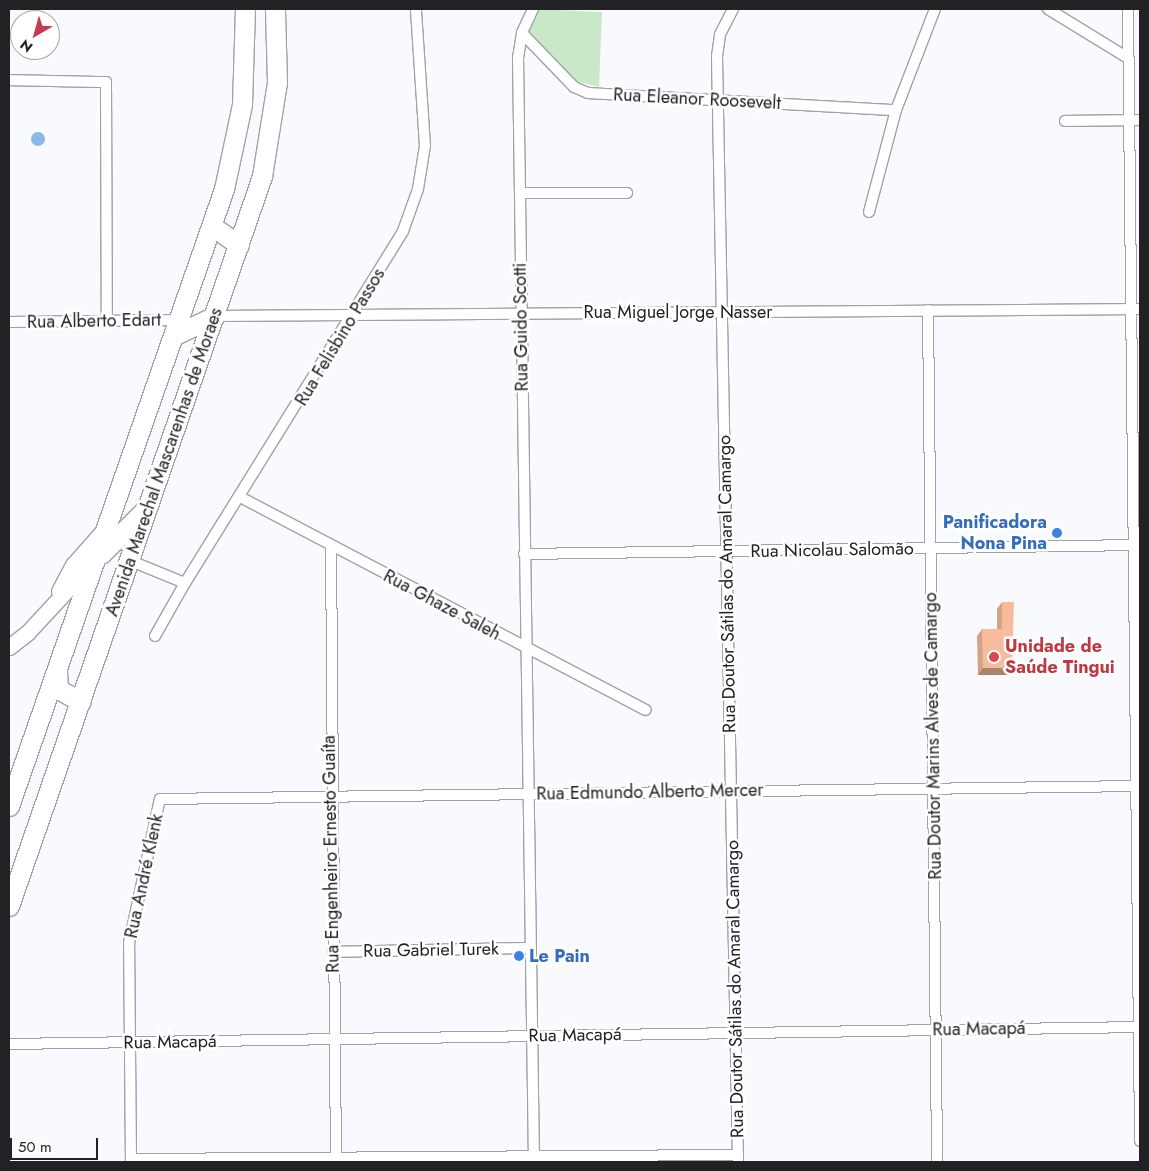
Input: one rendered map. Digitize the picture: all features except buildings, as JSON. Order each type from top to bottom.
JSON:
[{"type":"highway","name":"Avenida Marechal Mascarenhas de Moraes","points":[[9,806],[212,226],[242,104],[245,9]]},
{"type":"highway","name":"Avenida Marechal Mascarenhas de Moraes","points":[[9,906],[151,504],[262,176],[273,117],[275,9]]},
{"type":"highway","points":[[212,226],[239,245]]},
{"type":"highway","points":[[178,327],[215,316]]},
{"type":"highway","points":[[97,559],[151,504]]},
{"type":"highway","points":[[57,672],[58,688],[81,702]]},
{"type":"main road","points":[[55,601],[73,565],[108,526]]},
{"type":"main road","points":[[9,647],[28,632],[55,601],[97,559]]},
{"type":"street","name":"Rua Felisbino Passos","points":[[155,636],[185,584],[353,315],[403,231],[423,167],[425,121],[416,9]]},
{"type":"street","name":"Rua Guido Scotti","points":[[534,9],[522,33],[520,193],[527,794],[534,1159]]},
{"type":"street","name":"Rua Doutor Sátilas do Amaral Camargo","points":[[733,9],[718,45],[718,100],[738,1159]]},
{"type":"street","points":[[869,212],[896,110],[935,9]]},
{"type":"street","points":[[1048,9],[1128,58]]},
{"type":"street","points":[[1128,9],[1129,120],[1136,309],[1140,1141]]},
{"type":"street","name":"Rua Eleanor Roosevelt","points":[[522,33],[580,91],[896,110]]},
{"type":"street","points":[[9,80],[106,82],[107,321]]},
{"type":"street","points":[[1065,121],[1140,120]]},
{"type":"street","points":[[520,193],[628,193]]},
{"type":"street","name":"Rua Miguel Jorge Nasser","points":[[215,316],[1136,309]]},
{"type":"street","name":"Rua Doutor Marins Alves de Camargo","points":[[928,310],[937,1162]]},
{"type":"street","name":"Rua Alberto Edart","points":[[9,322],[107,321],[178,327]]},
{"type":"street","name":"Rua Ghaze Saleh","points":[[240,497],[525,649],[645,710]]},
{"type":"street","name":"Rua Engenheiro Ernesto Guaíta","points":[[330,545],[330,797],[336,1160]]},
{"type":"street","name":"Rua Nicolau Salomão","points":[[524,554],[1137,545]]},
{"type":"street","points":[[131,561],[185,584]]},
{"type":"street","name":"Rua Edmundo Alberto Mercer","points":[[160,799],[1138,786]]},
{"type":"street","name":"Rua André Klenk","points":[[131,1161],[128,1042],[131,921],[160,799]]},
{"type":"street","name":"Rua Gabriel Turek","points":[[333,952],[530,948]]},
{"type":"street","name":"Rua Macapá","points":[[9,1044],[1140,1026]]},
{"type":"street","points":[[131,1161],[738,1159]]},
{"type":"green space","points":[[540,9],[602,12],[599,87],[576,81],[529,31]]},
{"type":"water","points":[[38,132],[43,134],[45,139],[43,144],[38,146],[33,144],[31,139],[33,134]]},
{"type":"place","name":"Panificadora Nona Pina","points":[[1057,533]]},
{"type":"place","name":"Unidade de Saúde Tingui","points":[[994,657]]},
{"type":"place","name":"Le Pain","points":[[519,956]]}]
